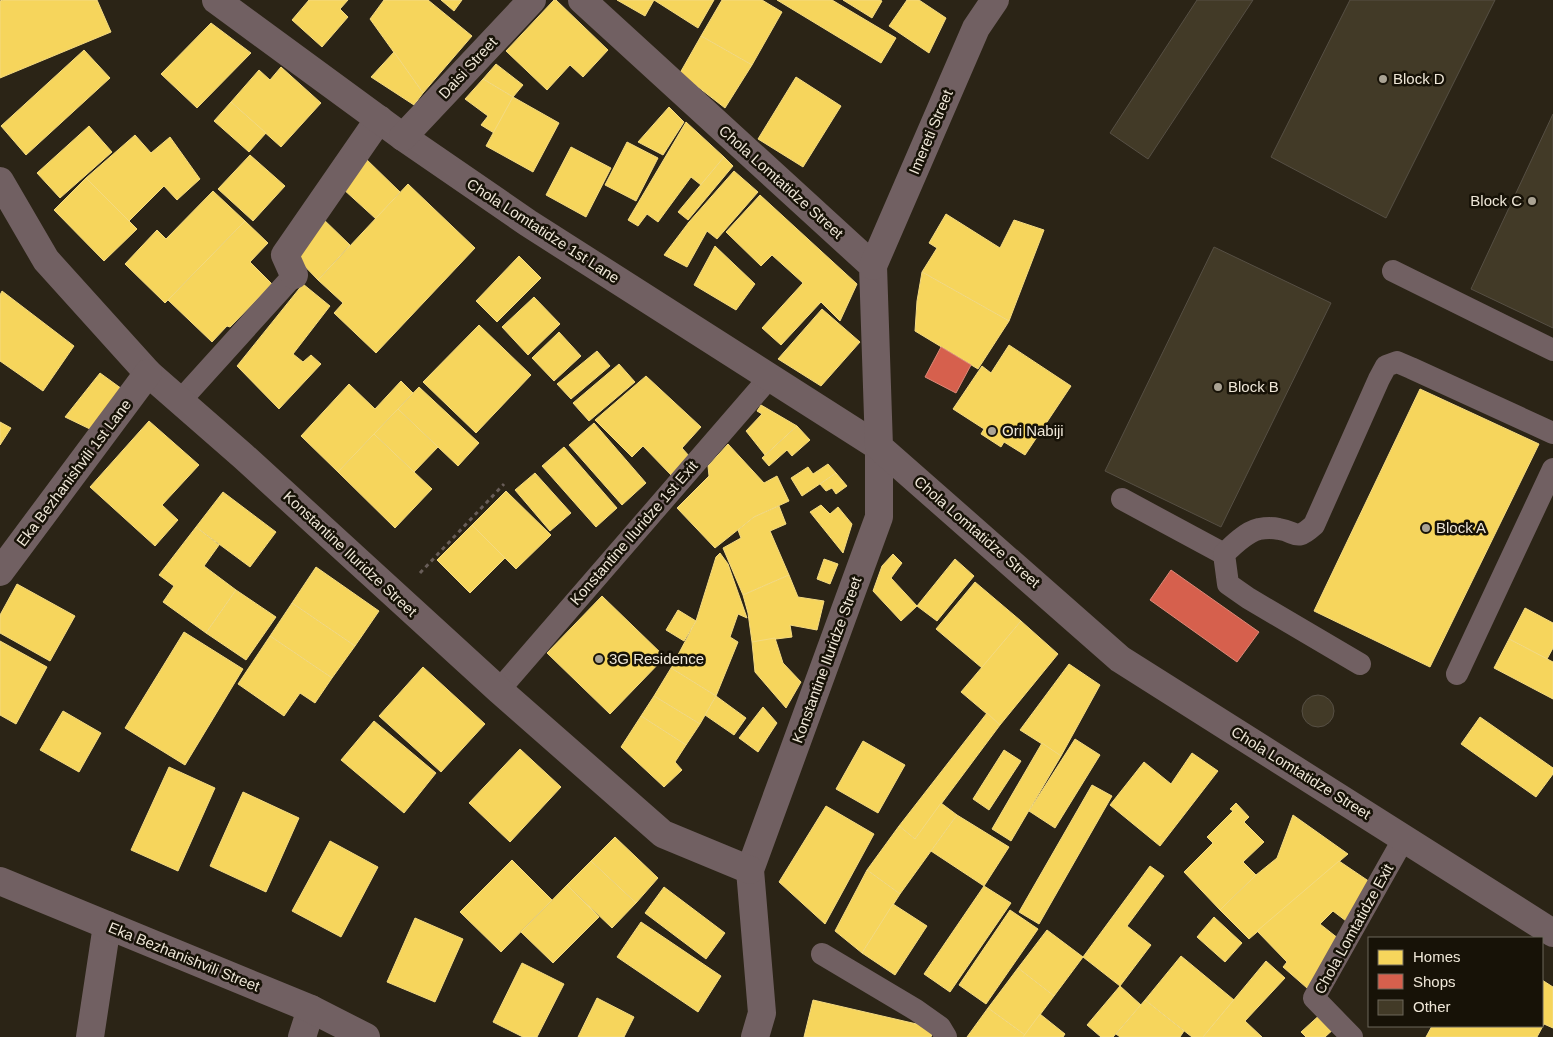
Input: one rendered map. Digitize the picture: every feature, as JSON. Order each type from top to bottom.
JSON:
[{"type":"street","name":"Chola Lomtatidze 1st Lane","points":[[216,0],[403,137],[528,223],[880,447]]},
{"type":"street","name":"Daisi Street","points":[[403,137],[532,0]]},
{"type":"street","name":"Chola Lomtatidze Street","points":[[582,0],[873,266]]},
{"type":"street","name":"Imereti Street","points":[[873,266],[976,28],[995,0]]},
{"type":"street","points":[[294,275],[285,255],[379,119]]},
{"type":"street","name":"Konstantine Iluridze Street","points":[[0,181],[46,260],[148,373],[243,456],[499,690],[663,834],[750,870]]},
{"type":"street","points":[[873,266],[880,447]]},
{"type":"street","name":"Eka Bezhanishvili 1st Lane","points":[[0,572],[148,373]]},
{"type":"street","name":"Chola Lomtatidze Street","points":[[880,447],[1120,659],[1553,933]]},
{"type":"street","name":"Konstantine Iluridze Street","points":[[755,1037],[762,1013],[750,870],[879,517],[880,447]]},
{"type":"street","name":"Eka Bezhanishvili Street","points":[[0,881],[311,1009],[366,1037]]},
{"type":"street","points":[[90,1037],[107,925]]},
{"type":"street","points":[[302,1037],[311,1009]]},
{"type":"lane","points":[[1393,271],[1553,350]]},
{"type":"lane","points":[[180,401],[294,275]]},
{"type":"lane","points":[[1224,554],[1240,539],[1258,529],[1280,529],[1295,535],[1306,532],[1314,525],[1386,366],[1397,362],[1553,433]]},
{"type":"lane","name":"Konstantine Iluridze 1st Exit","points":[[499,690],[770,377]]},
{"type":"lane","points":[[1457,674],[1553,469]]},
{"type":"lane","points":[[1122,499],[1224,554]]},
{"type":"lane","points":[[1224,554],[1228,584],[1248,598],[1360,664]]},
{"type":"lane","name":"Chola Lomtatidze Exit","points":[[1352,1037],[1314,998],[1404,838]]},
{"type":"lane","points":[[822,954],[916,1010],[940,1027],[946,1037]]},
{"type":"path","points":[[397,596],[504,484]]},
{"type":"building: Homes","points":[[97,0],[111,32],[0,78],[0,1]]},
{"type":"building: Homes","points":[[309,0],[348,0],[340,9],[348,17],[322,47],[292,20]]},
{"type":"building: Homes","points":[[384,0],[428,0],[472,36],[423,93],[370,19]]},
{"type":"building: Homes","points":[[441,0],[462,0],[454,11]]},
{"type":"building: Homes","points":[[554,0],[608,50],[583,77],[570,65],[547,90],[506,51]]},
{"type":"building: Homes","points":[[617,0],[654,0],[645,16]]},
{"type":"building: Homes","points":[[654,0],[714,0],[698,28]]},
{"type":"building: Homes","points":[[722,0],[762,0],[782,12],[752,65],[701,36]]},
{"type":"building: Homes","points":[[777,0],[832,0],[896,38],[881,63]]},
{"type":"building: Homes","points":[[843,0],[880,0],[882,1],[872,18]]},
{"type":"building: Homes","points":[[907,0],[919,0],[946,18],[929,53],[889,26]]},
{"type":"building: Homes","points":[[211,23],[251,53],[197,108],[161,74]]},
{"type":"building: Homes","points":[[701,36],[752,65],[725,108],[680,73]]},
{"type":"building: Homes","points":[[84,50],[110,78],[26,155],[1,126]]},
{"type":"building: Homes","points":[[394,52],[423,93],[414,105],[371,77]]},
{"type":"building: Homes","points":[[496,64],[523,85],[513,97],[483,79]]},
{"type":"building: Homes","points":[[281,67],[321,103],[281,147],[231,102],[259,70],[270,80]]},
{"type":"building: Homes","points":[[796,77],[841,106],[803,167],[758,139]]},
{"type":"building: Homes","points":[[483,79],[513,97],[494,133],[481,125],[488,116],[465,99]]},
{"type":"building: Homes","points":[[513,97],[559,123],[533,172],[486,146]]},
{"type":"building: Homes","points":[[231,102],[266,133],[249,152],[214,121]]},
{"type":"building: Homes","points":[[669,107],[684,122],[663,155],[638,142]]},
{"type":"building: Homes","points":[[686,122],[724,157],[701,185],[691,177],[658,222],[647,214],[638,226],[628,220]]},
{"type":"building: Homes","points":[[89,126],[112,152],[60,198],[37,173]]},
{"type":"building: Homes","points":[[135,135],[151,153],[170,137],[200,179],[177,200],[164,186],[129,221],[86,178]]},
{"type":"building: Homes","points":[[627,142],[658,158],[636,201],[605,185]]},
{"type":"building: Homes","points":[[571,147],[611,168],[586,217],[546,195]]},
{"type":"building: Homes","points":[[250,155],[285,186],[253,221],[218,189]]},
{"type":"building: Homes","points":[[364,157],[400,192],[376,219],[342,188]]},
{"type":"building: Homes","points":[[724,157],[733,166],[688,220],[678,212]]},
{"type":"building: Homes","points":[[734,171],[758,192],[717,239],[707,231],[687,267],[664,255],[689,222]]},
{"type":"building: Homes","points":[[86,178],[137,229],[104,261],[54,210]]},
{"type":"building: Homes","points":[[408,184],[475,248],[376,353],[334,313],[343,303],[318,280]]},
{"type":"building: Homes","points":[[213,191],[245,221],[165,303],[125,264],[157,230],[166,239]]},
{"type":"building: Homes","points":[[760,195],[857,284],[840,321],[821,302],[781,345],[762,328],[803,283],[772,255],[761,266],[726,232]]},
{"type":"building: Homes","points":[[946,214],[1000,248],[1014,220],[1044,230],[1009,321],[922,272],[937,248],[929,243]]},
{"type":"building: Homes","points":[[319,215],[350,245],[318,280],[294,255]]},
{"type":"building: Homes","points":[[245,221],[268,243],[250,262],[272,284],[230,327],[227,326],[212,342],[168,300]]},
{"type":"building: Homes","points":[[715,246],[755,284],[736,310],[694,285]]},
{"type":"building: Homes","points":[[519,256],[541,278],[497,322],[476,301]]},
{"type":"building: Homes","points":[[922,272],[1009,321],[978,369],[915,331],[917,301]]},
{"type":"building: Homes","points":[[303,284],[330,306],[293,354],[303,362],[311,355],[321,364],[279,409],[237,366]]},
{"type":"building: Homes","points":[[2,291],[74,346],[43,391],[0,361],[0,295]]},
{"type":"building: Homes","points":[[534,297],[560,324],[528,355],[502,327]]},
{"type":"building: Homes","points":[[822,309],[860,342],[821,386],[778,359]]},
{"type":"building: Homes","points":[[479,325],[531,375],[476,433],[423,382]]},
{"type":"building: Homes","points":[[559,332],[581,356],[554,381],[532,358]]},
{"type":"building: Homes","points":[[1009,345],[1071,386],[1025,455],[1004,442],[1001,447],[981,434],[984,429],[953,409],[982,366],[991,373]]},
{"type":"building: Homes","points":[[597,351],[610,366],[571,399],[557,384]]},
{"type":"building: Homes","points":[[619,364],[635,382],[589,421],[573,403]]},
{"type":"building: Homes","points":[[100,373],[122,389],[92,430],[65,417]]},
{"type":"building: Homes","points":[[646,376],[701,427],[682,448],[690,457],[671,475],[643,446],[632,457],[595,420]]},
{"type":"building: Homes","points":[[401,381],[413,393],[338,472],[301,436],[349,384],[375,409]]},
{"type":"building: Homes","points":[[419,387],[479,443],[458,466],[398,409]]},
{"type":"building: Homes","name":"Block A","points":[[1420,389],[1539,444],[1430,667],[1314,611]]},
{"type":"building: Homes","points":[[761,405],[797,426],[765,455],[746,431],[762,414],[757,411]]},
{"type":"building: Homes","points":[[398,409],[438,447],[414,472],[374,434]]},
{"type":"building: Homes","points":[[149,421],[199,465],[162,505],[178,520],[155,546],[90,487]]},
{"type":"building: Homes","points":[[0,422],[11,428],[0,445]]},
{"type":"building: Homes","points":[[594,423],[646,483],[622,505],[569,445]]},
{"type":"building: Homes","points":[[797,426],[810,440],[792,456],[787,450],[769,466],[762,458]]},
{"type":"building: Homes","points":[[374,434],[432,489],[395,528],[338,472]]},
{"type":"building: Homes","points":[[728,444],[764,483],[777,476],[789,501],[754,517],[715,548],[677,508],[709,476],[708,466]]},
{"type":"building: Homes","points":[[564,447],[617,508],[596,527],[542,466]]},
{"type":"building: Homes","points":[[828,464],[836,473],[802,496],[791,478],[808,467],[813,474]]},
{"type":"building: Homes","points":[[535,473],[571,513],[550,531],[515,490]]},
{"type":"building: Homes","points":[[836,473],[847,486],[836,494],[832,488],[826,491],[820,484]]},
{"type":"building: Homes","points":[[506,491],[551,535],[516,569],[472,525]]},
{"type":"building: Homes","points":[[223,492],[276,532],[250,567],[196,527]]},
{"type":"building: Homes","points":[[821,505],[830,514],[838,507],[852,524],[843,553],[810,512]]},
{"type":"building: Homes","points":[[779,506],[786,524],[770,531],[789,575],[743,595],[723,548],[741,538],[738,530],[754,517]]},
{"type":"building: Homes","points":[[472,525],[505,558],[470,593],[437,560]]},
{"type":"building: Homes","points":[[196,527],[219,545],[204,566],[236,590],[206,633],[163,602],[174,586],[159,575]]},
{"type":"building: Homes","points":[[720,553],[728,564],[747,618],[738,614],[730,637],[738,642],[716,696],[671,668],[696,621],[716,557]]},
{"type":"building: Homes","points":[[893,554],[902,563],[891,578],[917,606],[901,621],[873,591],[882,566]]},
{"type":"building: Homes","points":[[824,559],[838,564],[830,584],[817,579]]},
{"type":"building: Homes","points":[[955,559],[974,576],[937,621],[917,606]]},
{"type":"building: Homes","points":[[316,567],[379,611],[355,646],[292,603]]},
{"type":"building: Homes","points":[[789,575],[798,597],[824,601],[817,630],[790,625],[792,637],[752,642],[748,613],[743,595]]},
{"type":"building: Homes","points":[[975,582],[1021,621],[982,668],[936,629]]},
{"type":"building: Homes","points":[[17,584],[75,616],[50,661],[0,633],[0,615]]},
{"type":"building: Homes","points":[[236,590],[276,617],[246,660],[206,633]]},
{"type":"building: Homes","points":[[602,596],[665,657],[610,714],[547,653]]},
{"type":"building: Homes","points":[[292,603],[355,646],[332,678],[270,636]]},
{"type":"building: Homes","points":[[1525,608],[1553,623],[1553,648],[1547,659],[1509,639]]},
{"type":"building: Homes","points":[[678,610],[696,621],[684,641],[666,630]]},
{"type":"building: Homes","points":[[1021,621],[1058,654],[1000,725],[961,692]]},
{"type":"building: Homes","points":[[184,632],[243,669],[185,765],[125,728]]},
{"type":"building: Homes","points":[[270,636],[332,678],[315,703],[300,693],[284,716],[238,684]]},
{"type":"building: Homes","points":[[775,638],[783,663],[801,682],[786,708],[755,672],[752,642]]},
{"type":"building: Homes","points":[[1509,639],[1553,662],[1553,699],[1494,668]]},
{"type":"building: Homes","points":[[0,641],[47,667],[16,724],[0,715]]},
{"type":"building: Homes","points":[[1069,664],[1100,685],[1061,756],[1020,730]]},
{"type":"building: Homes","points":[[423,667],[485,724],[441,772],[379,716]]},
{"type":"building: Homes","points":[[671,668],[716,696],[700,724],[654,696]]},
{"type":"building: Homes","points":[[654,696],[700,724],[686,745],[641,716]]},
{"type":"building: Homes","points":[[716,696],[746,718],[734,735],[705,715]]},
{"type":"building: Homes","points":[[763,707],[777,723],[758,752],[739,738]]},
{"type":"building: Homes","points":[[63,711],[101,733],[79,772],[40,750]]},
{"type":"building: Homes","points":[[987,713],[1000,725],[915,839],[899,826]]},
{"type":"building: Homes","points":[[641,716],[686,745],[675,762],[682,770],[664,787],[621,747]]},
{"type":"building: Homes","points":[[1480,717],[1553,768],[1553,774],[1536,797],[1461,744]]},
{"type":"building: Homes","points":[[374,721],[436,773],[404,813],[341,760]]},
{"type":"building: Homes","points":[[1075,739],[1100,755],[1055,828],[1029,811]]},
{"type":"building: Homes","points":[[863,741],[905,765],[878,813],[836,789]]},
{"type":"building: Homes","points":[[1042,743],[1061,756],[1011,841],[992,829]]},
{"type":"building: Homes","points":[[520,749],[561,787],[510,842],[469,803]]},
{"type":"building: Homes","points":[[1004,750],[1021,761],[989,810],[973,799]]},
{"type":"building: Homes","points":[[1192,753],[1218,771],[1160,846],[1110,805],[1144,762],[1171,784]]},
{"type":"building: Homes","points":[[169,767],[215,788],[178,871],[131,850]]},
{"type":"building: Homes","points":[[1092,785],[1112,796],[1039,924],[1019,912]]},
{"type":"building: Homes","points":[[243,792],[299,818],[266,892],[210,866]]},
{"type":"building: Homes","points":[[941,803],[957,815],[900,894],[867,870],[899,826],[915,839]]},
{"type":"building: Homes","points":[[1236,803],[1249,817],[1244,822],[1264,842],[1243,862],[1256,875],[1220,910],[1184,872],[1213,843],[1207,837],[1233,811],[1230,809]]},
{"type":"building: Homes","points":[[826,806],[874,834],[825,924],[779,882]]},
{"type":"building: Homes","points":[[957,815],[1009,847],[984,886],[931,851]]},
{"type":"building: Homes","points":[[1293,815],[1348,854],[1249,939],[1220,910],[1256,875],[1277,858]]},
{"type":"building: Homes","points":[[615,837],[658,878],[636,903],[591,861]]},
{"type":"building: Homes","points":[[330,841],[378,867],[341,937],[292,911]]},
{"type":"building: Homes","points":[[512,860],[552,900],[501,952],[460,912]]},
{"type":"building: Homes","points":[[591,861],[636,903],[612,928],[567,885]]},
{"type":"building: Homes","points":[[1339,861],[1370,882],[1346,921],[1333,911],[1320,924],[1339,939],[1307,988],[1283,967],[1287,962],[1257,931]]},
{"type":"building: Homes","points":[[1150,866],[1164,876],[1127,926],[1151,945],[1120,986],[1083,957]]},
{"type":"building: Homes","points":[[867,870],[900,894],[862,953],[835,931]]},
{"type":"building: Homes","points":[[567,885],[599,917],[553,963],[521,932]]},
{"type":"building: Homes","points":[[984,886],[1011,903],[950,992],[924,974]]},
{"type":"building: Homes","points":[[664,887],[725,933],[706,959],[645,913]]},
{"type":"building: Homes","points":[[893,904],[927,926],[895,975],[862,953]]},
{"type":"building: Homes","points":[[1010,910],[1038,929],[986,1004],[959,985]]},
{"type":"building: Homes","points":[[1214,917],[1242,943],[1225,962],[1197,937]]},
{"type":"building: Homes","points":[[415,918],[463,939],[435,1002],[387,982]]},
{"type":"building: Homes","points":[[641,922],[721,976],[698,1012],[617,957]]},
{"type":"building: Homes","points":[[1047,930],[1083,957],[1054,996],[1018,968]]},
{"type":"building: Homes","points":[[1181,956],[1234,1000],[1203,1037],[1192,1037],[1145,1000]]},
{"type":"building: Homes","points":[[1266,961],[1285,978],[1245,1021],[1262,1037],[1203,1037]]},
{"type":"building: Homes","points":[[522,963],[564,984],[537,1037],[523,1037],[493,1022]]},
{"type":"building: Homes","points":[[1018,968],[1054,996],[1025,1035],[988,1008]]},
{"type":"building: Homes","points":[[1543,981],[1553,987],[1553,1028],[1544,1024],[1543,1026]]},
{"type":"building: Homes","points":[[1120,986],[1141,1005],[1113,1037],[1101,1037],[1087,1025]]},
{"type":"building: Homes","points":[[597,998],[634,1017],[624,1037],[578,1037]]},
{"type":"building: Homes","points":[[813,1000],[934,1028],[931,1037],[804,1037]]},
{"type":"building: Homes","points":[[1145,1000],[1184,1031],[1180,1037],[1120,1037],[1116,1034]]},
{"type":"building: Homes","points":[[988,1008],[1025,1035],[1023,1037],[967,1037]]},
{"type":"building: Homes","points":[[1323,1012],[1336,1027],[1325,1037],[1306,1037],[1301,1032]]},
{"type":"building: Homes","points":[[1040,1014],[1065,1034],[1063,1037],[1023,1037]]},
{"type":"building: Homes","points":[[1431,1027],[1542,1027],[1537,1037],[1426,1037]]},
{"type":"building: Shops","points":[[941,347],[971,365],[956,393],[925,377]]},
{"type":"building: Shops","points":[[1171,570],[1259,632],[1237,662],[1150,600]]},
{"type":"building: Other","points":[[1197,0],[1253,0],[1148,159],[1110,133]]},
{"type":"building: Other","name":"Block D","points":[[1350,0],[1495,0],[1386,218],[1271,157]]},
{"type":"building: Other","name":"Block C","points":[[1553,114],[1553,328],[1471,289]]},
{"type":"building: Other","name":"Block B","points":[[1214,247],[1331,303],[1221,527],[1105,471]]},
{"type":"building: Other","points":[[1318,695],[1324,696],[1329,700],[1333,705],[1333,717],[1329,722],[1324,726],[1318,727],[1312,726],[1307,722],[1303,717],[1302,711],[1303,705],[1307,700],[1312,696]]},
{"type":"place","name":"Block D","points":[[1383,79]]},
{"type":"place","name":"Block C","points":[[1532,201]]},
{"type":"place","name":"Block B","points":[[1218,387]]},
{"type":"place","name":"Ori Nabiji","points":[[992,431]]},
{"type":"place","name":"Block A","points":[[1426,528]]},
{"type":"place","name":"3G Residence","points":[[599,659]]}]
